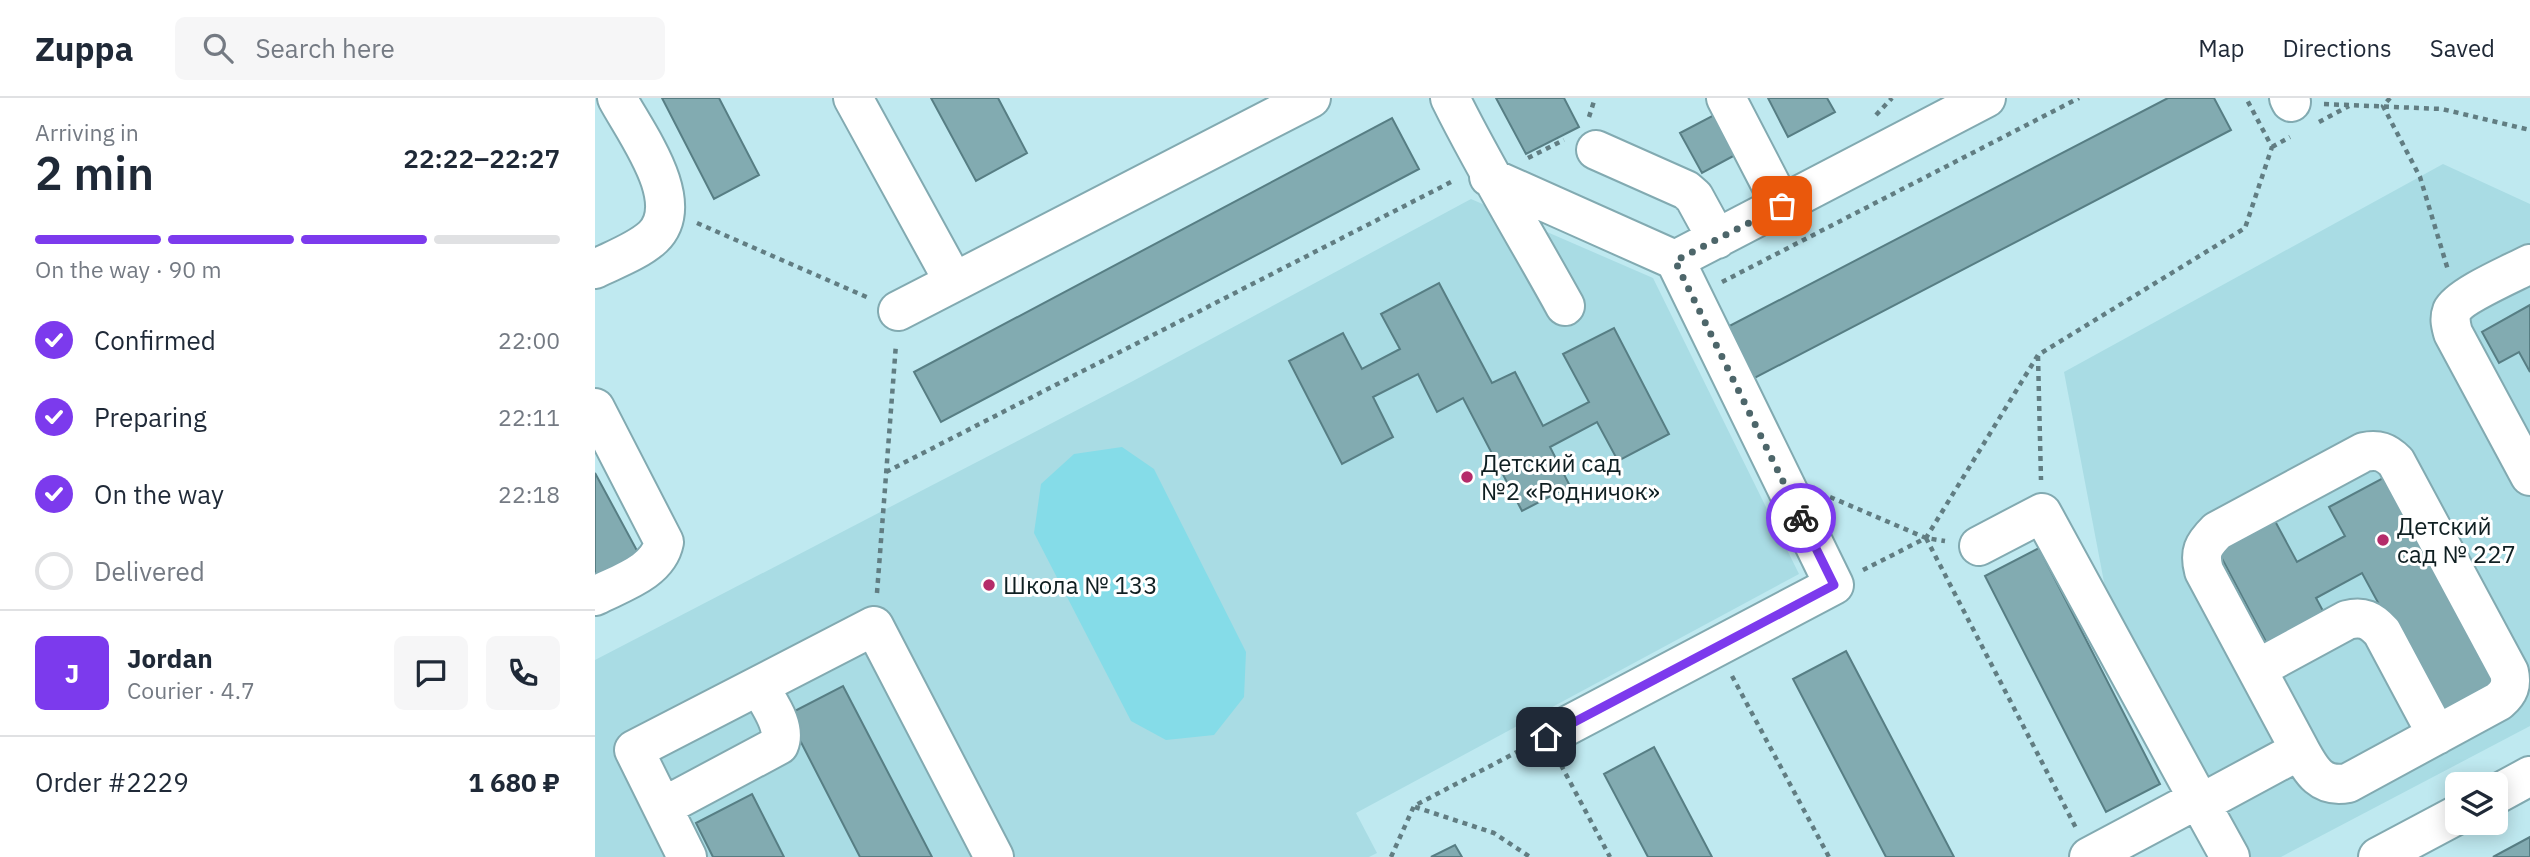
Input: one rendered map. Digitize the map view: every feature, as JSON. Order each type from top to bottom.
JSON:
[{"type":"lane","points":[[853,98],[954,282]]},
{"type":"lane","points":[[898,311],[1311,98]]},
{"type":"lane","points":[[1450,98],[1486,171],[1515,216],[1565,306]]},
{"type":"lane","points":[[1726,98],[1782,206]]},
{"type":"lane","points":[[1675,261],[1986,98]]},
{"type":"lane","points":[[595,269],[652,237],[666,199],[662,182],[611,106]]},
{"type":"lane","points":[[1584,136],[1686,190],[1694,197],[1717,239]]},
{"type":"lane","points":[[1486,171],[1675,261],[1834,585],[1546,737]]},
{"type":"lane","points":[[2530,264],[2458,304],[2449,320],[2453,333],[2530,476]]},
{"type":"lane","points":[[595,408],[664,542],[661,556],[651,566],[595,596]]},
{"type":"lane","points":[[2375,449],[2387,453],[2402,474],[2509,672],[2511,682],[2507,694],[2500,701],[2348,783],[2334,785],[2312,773],[2256,669],[2204,572],[2200,557],[2204,544],[2217,531],[2364,452],[2375,449]]},
{"type":"lane","points":[[1979,546],[2042,513],[2230,857]]},
{"type":"lane","points":[[2256,669],[2347,620],[2360,617],[2373,622],[2382,632],[2437,735]]},
{"type":"lane","points":[[687,857],[635,750],[874,626],[994,857]]},
{"type":"lane","points":[[663,807],[779,746],[783,736],[781,728],[759,686]]},
{"type":"lane","points":[[2090,857],[2198,799],[2211,798],[2300,750]]},
{"type":"lane","points":[[2508,788],[2530,776]]},
{"type":"lane","points":[[2378,857],[2445,821]]},
{"type":"path","points":[[886,472],[1486,171],[1584,136],[1595,98]]},
{"type":"path","points":[[1693,297],[2079,98]]},
{"type":"path","points":[[1834,585],[1926,538],[2038,355],[2245,228],[2272,147],[2246,98]]},
{"type":"path","points":[[2383,106],[2390,98]]},
{"type":"path","points":[[2290,100],[2442,108],[2530,130]]},
{"type":"path","points":[[2383,106],[2420,177],[2458,304]]},
{"type":"path","points":[[664,209],[898,311],[874,626]]},
{"type":"path","points":[[2038,355],[2042,513]]},
{"type":"path","points":[[1781,476],[1926,538],[2090,857]]},
{"type":"path","points":[[1716,647],[1829,857]]},
{"type":"path","points":[[1391,857],[1415,806],[1546,737],[1610,857]]},
{"type":"path","points":[[1415,806],[1494,833],[1529,857]]},
{"type":"shaded area","points":[[2443,164],[2530,204],[2530,726],[2281,857],[2243,857],[2108,603],[2064,372]]},
{"type":"shaded area","points":[[1471,199],[1653,278],[1799,574],[1356,813],[1377,853],[1369,857],[595,857],[595,660],[1133,381]]},
{"type":"shaded area","points":[[1122,447],[1154,469],[1246,652],[1244,697],[1214,735],[1166,740],[1131,721],[1034,533],[1041,484],[1074,454]]},
{"type":"building","points":[[662,98],[719,98],[759,175],[714,199]]},
{"type":"building","points":[[931,98],[998,98],[1027,153],[976,181]]},
{"type":"building","points":[[1496,98],[1564,98],[1579,127],[1526,154]]},
{"type":"building","points":[[1768,98],[1827,98],[1835,112],[1788,137]]},
{"type":"building","points":[[2168,98],[2214,98],[2231,130],[1743,384],[1716,333]]},
{"type":"building","points":[[1716,114],[1737,154],[1702,173],[1680,133]]},
{"type":"building","points":[[1392,118],[1419,169],[941,422],[914,372]]},
{"type":"building","points":[[1439,283],[1492,383],[1515,372],[1543,426],[1589,402],[1563,354],[1614,328],[1669,434],[1618,461],[1597,422],[1550,447],[1570,486],[1522,511],[1463,398],[1437,412],[1418,374],[1373,397],[1393,437],[1342,464],[1289,361],[1343,333],[1362,369],[1400,349],[1381,314]]},
{"type":"building","points":[[2530,305],[2530,372],[2519,352],[2499,363],[2482,332]]},
{"type":"building","points":[[595,473],[641,558],[595,583]]},
{"type":"building","points":[[2385,477],[2500,691],[2443,722],[2362,573],[2316,598],[2329,622],[2272,653],[2218,551],[2275,521],[2297,562],[2345,536],[2329,507]]},
{"type":"building","points":[[2039,548],[2160,784],[2106,812],[1985,576]]},
{"type":"building","points":[[1846,651],[1954,857],[1886,857],[1793,679]]},
{"type":"building","points":[[843,686],[932,857],[860,857],[787,715]]},
{"type":"building","points":[[1654,747],[1712,857],[1648,857],[1604,774]]},
{"type":"building","points":[[752,794],[784,857],[713,857],[696,823]]},
{"type":"building","points":[[2530,837],[2530,857],[2493,857]]},
{"type":"building","points":[[1455,845],[1462,857],[1431,857]]},
{"type":"way so far","points":[[1782,206],[1675,261],[1801,518]]},
{"type":"place","name":"Детский сад №2 «Родничок»","points":[[1467,477]]},
{"type":"place","name":"Детский сад № 227","points":[[2383,540]]},
{"type":"place","name":"Школа № 133","points":[[989,585]]},
{"type":"route","points":[[1546,737],[1834,585],[1801,518]]}]
